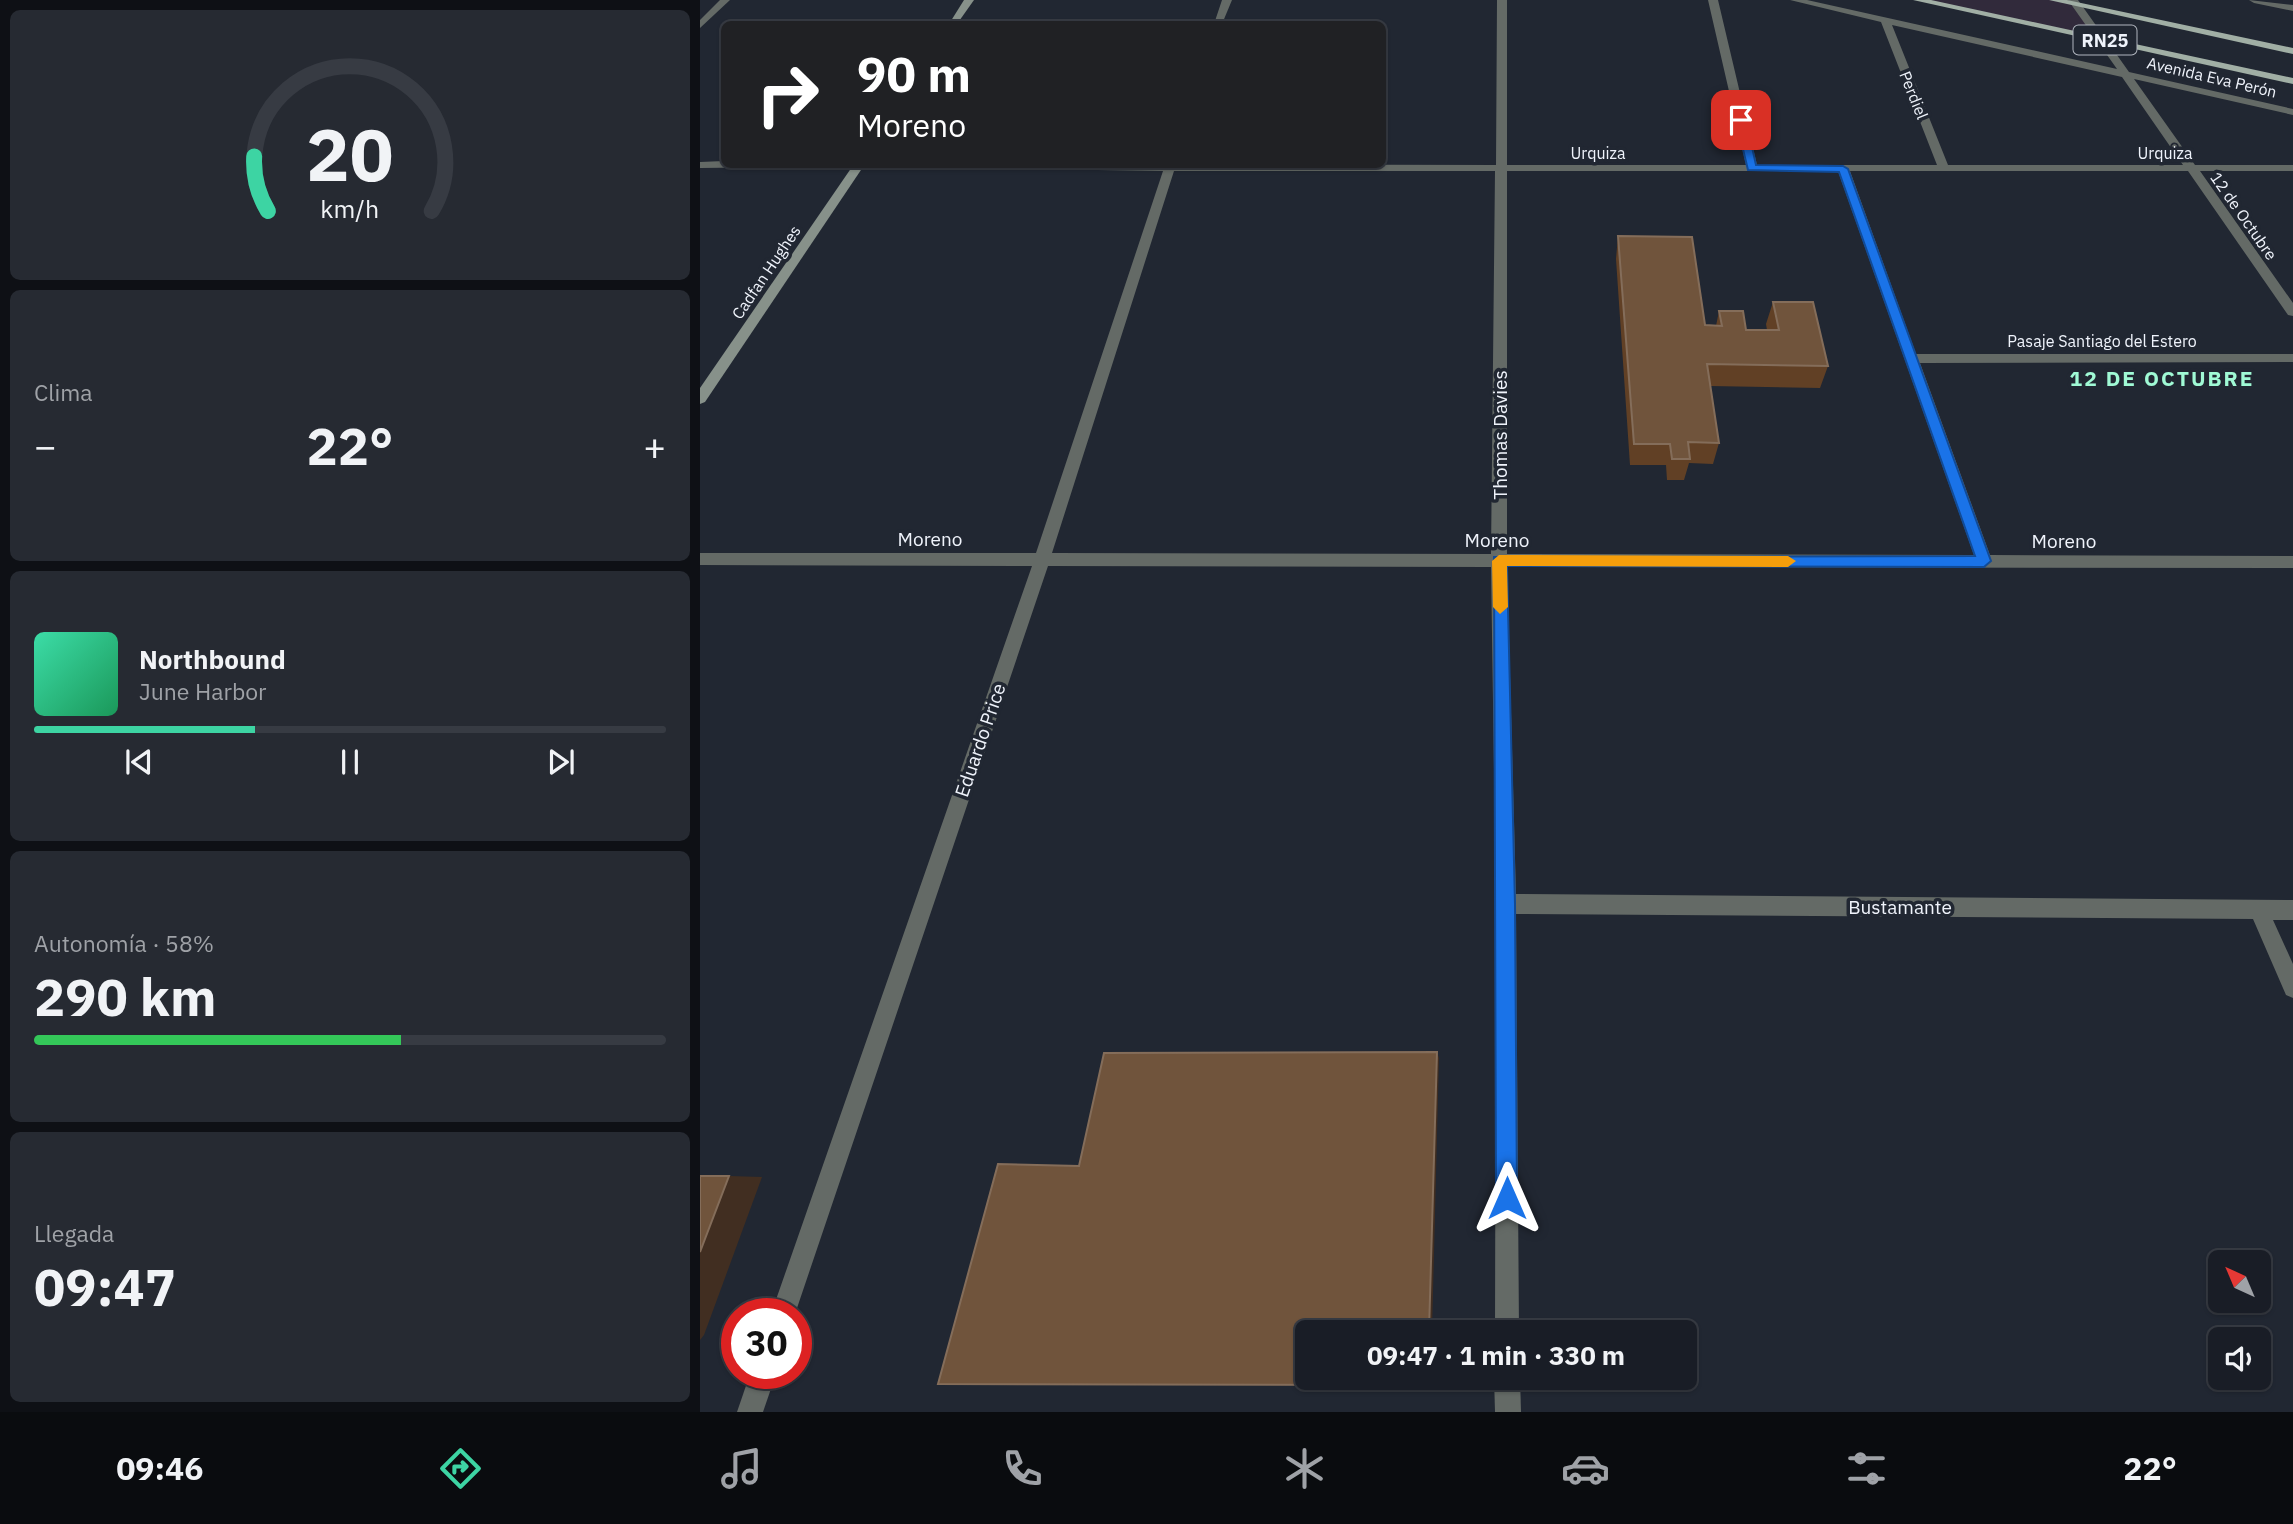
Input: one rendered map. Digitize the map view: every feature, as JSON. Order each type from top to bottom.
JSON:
[{"type":"main road","name":"Avenida Eva Perón","points":[[1918,0],[2293,80]]},
{"type":"main road","name":"RN25","points":[[2054,0],[2075,2],[2293,51]]},
{"type":"street","points":[[700,24],[725,0]]},
{"type":"street","points":[[955,21],[969,0]]},
{"type":"street","points":[[1219,21],[1227,0]]},
{"type":"street","name":"Thomas Davies","points":[[1502,0],[1499,561],[1506,904],[1507,1320]]},
{"type":"street","points":[[1713,0],[1752,168]]},
{"type":"street","name":"Avenida Eva Perón","points":[[1795,0],[2293,111]]},
{"type":"street","points":[[2254,0],[2293,8]]},
{"type":"street","name":"12 de Octubre","points":[[2075,2],[2293,312]]},
{"type":"street","name":"Perdiel","points":[[1885,20],[1944,169]]},
{"type":"street","points":[[700,165],[721,165]]},
{"type":"street","name":"Cadfan Hughes","points":[[700,399],[857,168]]},
{"type":"street","name":"Eduardo Price","points":[[788,1298],[1042,560],[1169,168]]},
{"type":"street","name":"Urquiza","points":[[1386,168],[2293,168]]},
{"type":"street","points":[[1843,169],[1984,561]]},
{"type":"street","name":"Pasaje Santiago del Estero","points":[[1911,359],[2293,358]]},
{"type":"street","name":"Moreno","points":[[700,559],[2293,562]]},
{"type":"street","name":"Bustamante","points":[[1506,904],[2293,910]]},
{"type":"street","points":[[2259,911],[2293,988]]},
{"type":"street","points":[[750,1412],[758,1389]]},
{"type":"street","points":[[1507,1390],[1508,1412]]},
{"type":"shaded area","points":[[1921,0],[2073,0],[2101,39]]},
{"type":"building","points":[[1618,236],[1692,237],[1705,325],[1722,326],[1719,311],[1743,311],[1746,330],[1779,330],[1773,302],[1813,302],[1828,366],[1707,364],[1719,443],[1688,442],[1690,459],[1672,459],[1670,444],[1634,444]]},
{"type":"building","points":[[1437,1052],[1429,1320],[1295,1320],[1295,1385],[938,1384],[998,1164],[1079,1166],[1104,1053]]},
{"type":"building","points":[[700,1176],[729,1176],[700,1252]]},
{"type":"slow traffic","points":[[1500,607],[1499,561],[1788,561]]},
{"type":"district","name":"12 DE OCTUBRE","points":[[2162,378]]},
{"type":"route","points":[[1507,1198],[1506,904],[1499,561],[1984,561],[1843,169],[1752,168],[1741,120]]}]
